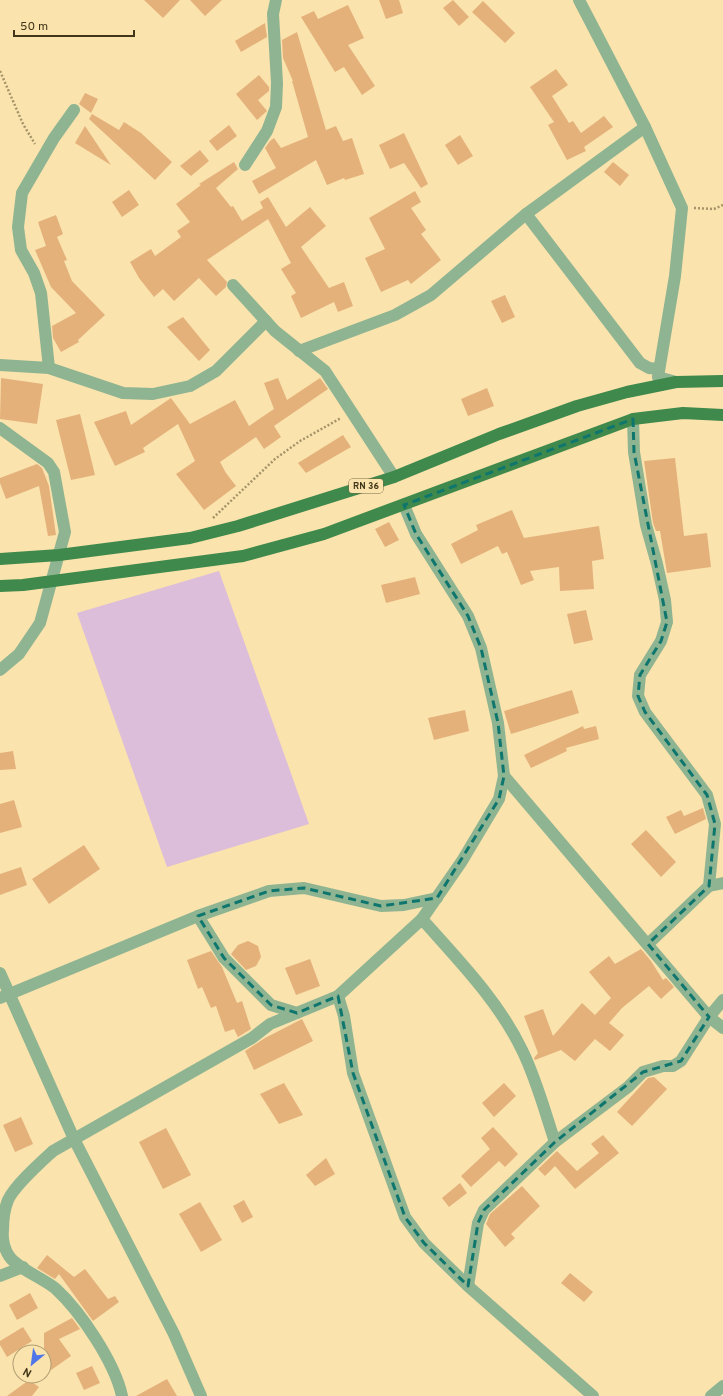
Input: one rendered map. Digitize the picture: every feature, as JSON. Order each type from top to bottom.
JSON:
[{"type":"main road","name":"RN 36","points":[[0,559],[59,555],[190,538],[238,526],[394,477],[576,406],[627,392],[676,382],[723,381]]},
{"type":"main road","points":[[0,586],[52,581],[243,556],[324,534],[633,419],[683,413],[723,415]]},
{"type":"street","points":[[245,165],[267,131],[276,108],[277,83],[273,14],[276,0]]},
{"type":"street","points":[[579,0],[587,19],[645,127],[682,208],[675,276],[658,373],[639,390]]},
{"type":"street","points":[[49,368],[41,293],[34,273],[21,250],[18,228],[22,193],[54,138],[74,110]]},
{"type":"street","points":[[299,351],[395,314],[430,295],[526,214],[645,127]]},
{"type":"street","points":[[526,214],[640,363],[676,382]]},
{"type":"street","points":[[232,285],[286,341],[325,371],[394,477]]},
{"type":"street","points":[[0,365],[49,368],[123,393],[153,394],[190,386],[216,371],[266,321]]},
{"type":"street","points":[[633,419],[635,459],[646,526],[658,564],[665,600],[666,622],[661,641],[640,676],[638,696],[644,712],[707,795],[715,824],[709,886]]},
{"type":"street","points":[[0,428],[48,463],[54,472],[65,532],[40,624],[19,654],[0,670]]},
{"type":"street","points":[[122,1396],[120,1383],[107,1358],[74,1309],[56,1290],[10,1256],[2,1240],[3,1218],[9,1199],[34,1169],[53,1151],[252,1038],[270,1024],[338,996],[422,919],[462,861],[498,799],[504,776],[498,724],[481,648],[468,616],[416,534],[404,505]]},
{"type":"street","points":[[504,776],[709,1017],[723,1028]]},
{"type":"street","points":[[648,944],[709,886],[723,883]]},
{"type":"street","points":[[5,996],[198,916],[269,891],[304,888],[381,906],[404,905],[437,898]]},
{"type":"street","points":[[198,916],[224,958],[271,1005],[297,1013]]},
{"type":"street","points":[[422,919],[488,994],[505,1020],[522,1051],[555,1142]]},
{"type":"street","points":[[0,973],[5,996],[74,1139],[174,1334],[201,1396]]},
{"type":"street","points":[[338,996],[344,1016],[353,1073],[405,1217],[424,1243],[468,1286],[593,1396]]},
{"type":"street","points":[[468,1286],[478,1223],[484,1210],[555,1142],[628,1086],[643,1072],[663,1066],[673,1066],[682,1061],[709,1017],[723,1000]]},
{"type":"street","points":[[0,1276],[23,1267]]},
{"type":"street","points":[[711,1396],[723,1388]]},
{"type":"path","points":[[0,71],[23,124],[43,158]]},
{"type":"path","points":[[682,208],[714,208],[723,205]]},
{"type":"path","points":[[212,518],[275,459],[300,441],[351,412]]},
{"type":"highlighted area","points":[[633,419],[634,452],[667,622],[661,641],[640,675],[638,696],[645,712],[707,795],[715,824],[709,886],[648,944],[709,1017],[681,1061],[643,1072],[555,1142],[484,1210],[478,1223],[468,1286],[424,1243],[405,1217],[353,1073],[338,996],[297,1013],[271,1005],[224,958],[198,916],[269,891],[304,888],[381,906],[437,898],[499,799],[504,776],[498,723],[481,648],[468,616],[416,534],[404,505]]},
{"type":"shaded area","points":[[219,571],[309,824],[167,867],[77,613]]},
{"type":"building","points":[[144,0],[180,0],[163,18]]},
{"type":"building","points":[[190,0],[222,0],[205,16]]},
{"type":"building","points":[[379,0],[399,0],[403,13],[386,19]]},
{"type":"building","points":[[453,0],[469,17],[459,26],[443,8]]},
{"type":"building","points":[[483,1],[515,33],[505,43],[472,12]]},
{"type":"building","points":[[348,5],[364,38],[348,45],[375,86],[362,95],[344,67],[335,72],[301,17],[314,11],[318,19]]},
{"type":"building","points":[[265,23],[267,37],[241,52],[235,41]]},
{"type":"building","points":[[297,32],[326,130],[336,126],[343,141],[352,138],[364,174],[345,180],[344,178],[327,185],[316,160],[259,194],[252,181],[276,168],[265,148],[270,141],[274,138],[281,148],[308,137],[293,81],[283,58],[282,40]]},
{"type":"building","points":[[556,69],[568,85],[552,96],[569,123],[573,121],[581,133],[604,116],[613,127],[584,147],[586,151],[567,160],[548,125],[554,122],[530,87]]},
{"type":"building","points":[[259,75],[269,87],[269,91],[258,100],[267,111],[257,120],[236,94]]},
{"type":"building","points":[[85,93],[98,99],[91,113],[79,104]]},
{"type":"building","points":[[92,114],[119,130],[124,122],[141,133],[172,162],[155,180],[89,119]]},
{"type":"building","points":[[229,125],[237,136],[217,151],[209,141]]},
{"type":"building","points":[[85,126],[111,165],[75,143]]},
{"type":"building","points":[[404,133],[428,184],[421,188],[404,163],[390,169],[379,145]]},
{"type":"building","points":[[460,135],[473,156],[458,165],[445,145]]},
{"type":"building","points":[[200,150],[209,161],[191,176],[180,166]]},
{"type":"building","points":[[234,162],[238,169],[216,188],[231,207],[233,206],[242,221],[263,208],[260,202],[268,197],[286,227],[310,207],[326,226],[301,247],[329,288],[344,282],[353,306],[338,312],[334,302],[301,318],[291,296],[296,293],[281,269],[291,263],[268,219],[207,260],[227,282],[226,287],[216,296],[199,278],[174,301],[163,289],[154,297],[139,278],[130,262],[151,249],[155,256],[181,237],[177,231],[190,222],[176,204],[201,185],[199,184]]},
{"type":"building","points":[[613,162],[629,175],[620,186],[604,172]]},
{"type":"building","points":[[129,190],[139,205],[122,217],[112,202]]},
{"type":"building","points":[[415,191],[421,202],[411,208],[426,230],[421,234],[441,260],[411,284],[408,280],[381,292],[365,258],[385,249],[369,218]]},
{"type":"building","points":[[56,215],[63,234],[57,237],[67,260],[64,261],[72,281],[105,315],[78,340],[79,342],[61,352],[53,338],[52,326],[76,313],[51,287],[35,250],[46,246],[38,222]]},
{"type":"building","points":[[505,295],[515,317],[502,323],[491,301]]},
{"type":"building","points":[[183,317],[210,350],[199,361],[167,327]]},
{"type":"building","points":[[1,378],[43,384],[37,424],[0,419]]},
{"type":"building","points":[[278,378],[287,400],[320,378],[328,389],[274,426],[281,437],[264,449],[256,437],[220,462],[236,486],[204,510],[176,474],[195,461],[178,424],[143,448],[145,452],[115,466],[94,422],[126,411],[131,425],[171,398],[190,424],[235,400],[249,426],[274,409],[264,383]]},
{"type":"building","points":[[487,388],[494,406],[468,416],[461,399]]},
{"type":"building","points":[[80,414],[95,475],[71,480],[56,420]]},
{"type":"building","points":[[343,435],[351,447],[306,473],[298,463]]},
{"type":"building","points":[[675,458],[684,536],[707,533],[711,567],[667,573],[660,531],[656,531],[653,523],[644,461]]},
{"type":"building","points":[[37,464],[42,468],[49,486],[56,535],[48,536],[39,486],[6,499],[0,483],[0,478]]},
{"type":"building","points":[[512,510],[524,538],[599,526],[604,559],[592,561],[594,589],[560,591],[559,567],[530,571],[534,580],[521,585],[507,552],[502,554],[498,546],[461,564],[451,544],[478,530],[476,525]]},
{"type":"building","points":[[389,522],[399,540],[385,547],[375,529]]},
{"type":"building","points":[[415,577],[420,594],[386,603],[381,585]]},
{"type":"building","points":[[586,610],[593,640],[574,644],[567,614]]},
{"type":"building","points":[[572,690],[579,713],[511,734],[504,711]]},
{"type":"building","points":[[465,710],[469,731],[434,740],[428,718]]},
{"type":"building","points":[[583,726],[584,729],[596,726],[599,739],[566,748],[567,751],[531,768],[524,755]]},
{"type":"building","points":[[13,751],[16,769],[0,770],[0,753]]},
{"type":"building","points":[[14,800],[22,827],[0,833],[0,804]]},
{"type":"building","points":[[703,808],[706,819],[675,834],[666,817],[681,810],[684,816]]},
{"type":"building","points":[[646,830],[676,862],[661,877],[631,844]]},
{"type":"building","points":[[84,845],[100,869],[49,904],[32,879]]},
{"type":"building","points":[[21,867],[27,885],[0,895],[0,874]]},
{"type":"building","points":[[248,941],[258,946],[261,957],[256,966],[246,970],[231,954],[238,945]]},
{"type":"building","points":[[641,949],[651,961],[663,980],[666,978],[674,987],[661,999],[649,986],[622,1008],[609,1023],[624,1035],[610,1051],[595,1039],[575,1061],[561,1050],[535,1060],[534,1058],[538,1053],[524,1016],[543,1009],[553,1036],[582,1003],[595,1015],[611,998],[589,972],[609,956],[615,964]]},
{"type":"building","points":[[211,951],[222,967],[237,1003],[242,1001],[251,1029],[238,1037],[234,1029],[225,1032],[216,1006],[211,1008],[202,987],[198,989],[187,960]]},
{"type":"building","points":[[310,959],[320,986],[296,995],[285,968]]},
{"type":"building","points":[[302,1019],[313,1041],[254,1070],[245,1051],[265,1038]]},
{"type":"building","points":[[654,1077],[667,1089],[632,1126],[617,1112],[648,1078]]},
{"type":"building","points":[[284,1083],[303,1115],[279,1124],[260,1094]]},
{"type":"building","points":[[504,1083],[516,1096],[494,1117],[482,1103]]},
{"type":"building","points":[[21,1117],[33,1144],[15,1152],[3,1125]]},
{"type":"building","points":[[493,1127],[518,1154],[505,1167],[499,1161],[471,1187],[461,1176],[490,1149],[481,1138]]},
{"type":"building","points":[[166,1128],[191,1175],[163,1189],[139,1142]]},
{"type":"building","points":[[603,1135],[619,1153],[575,1189],[555,1166],[545,1176],[538,1169],[557,1151],[577,1171],[599,1153],[591,1144]]},
{"type":"building","points":[[326,1158],[335,1174],[315,1186],[306,1175]]},
{"type":"building","points":[[460,1183],[467,1193],[449,1207],[442,1198]]},
{"type":"building","points":[[522,1186],[540,1206],[511,1234],[515,1238],[505,1247],[486,1224],[490,1214]]},
{"type":"building","points":[[244,1200],[253,1217],[242,1223],[233,1206]]},
{"type":"building","points":[[200,1202],[222,1240],[201,1252],[179,1214]]},
{"type":"building","points":[[47,1255],[74,1277],[85,1269],[108,1299],[115,1296],[119,1302],[93,1321],[59,1274],[55,1279],[37,1268]]},
{"type":"building","points":[[570,1273],[593,1292],[584,1302],[561,1283]]},
{"type":"building","points":[[30,1293],[38,1308],[17,1320],[9,1305]]},
{"type":"building","points":[[72,1318],[80,1329],[59,1339],[71,1356],[52,1369],[52,1344],[44,1344],[44,1333]]},
{"type":"building","points":[[23,1327],[32,1341],[27,1344],[12,1344],[12,1354],[7,1357],[0,1345],[0,1341]]},
{"type":"building","points":[[92,1366],[100,1383],[84,1390],[76,1373]]},
{"type":"building","points":[[167,1379],[177,1396],[136,1396]]},
{"type":"building","points":[[24,1384],[35,1384],[39,1387],[32,1396],[7,1396]]}]
